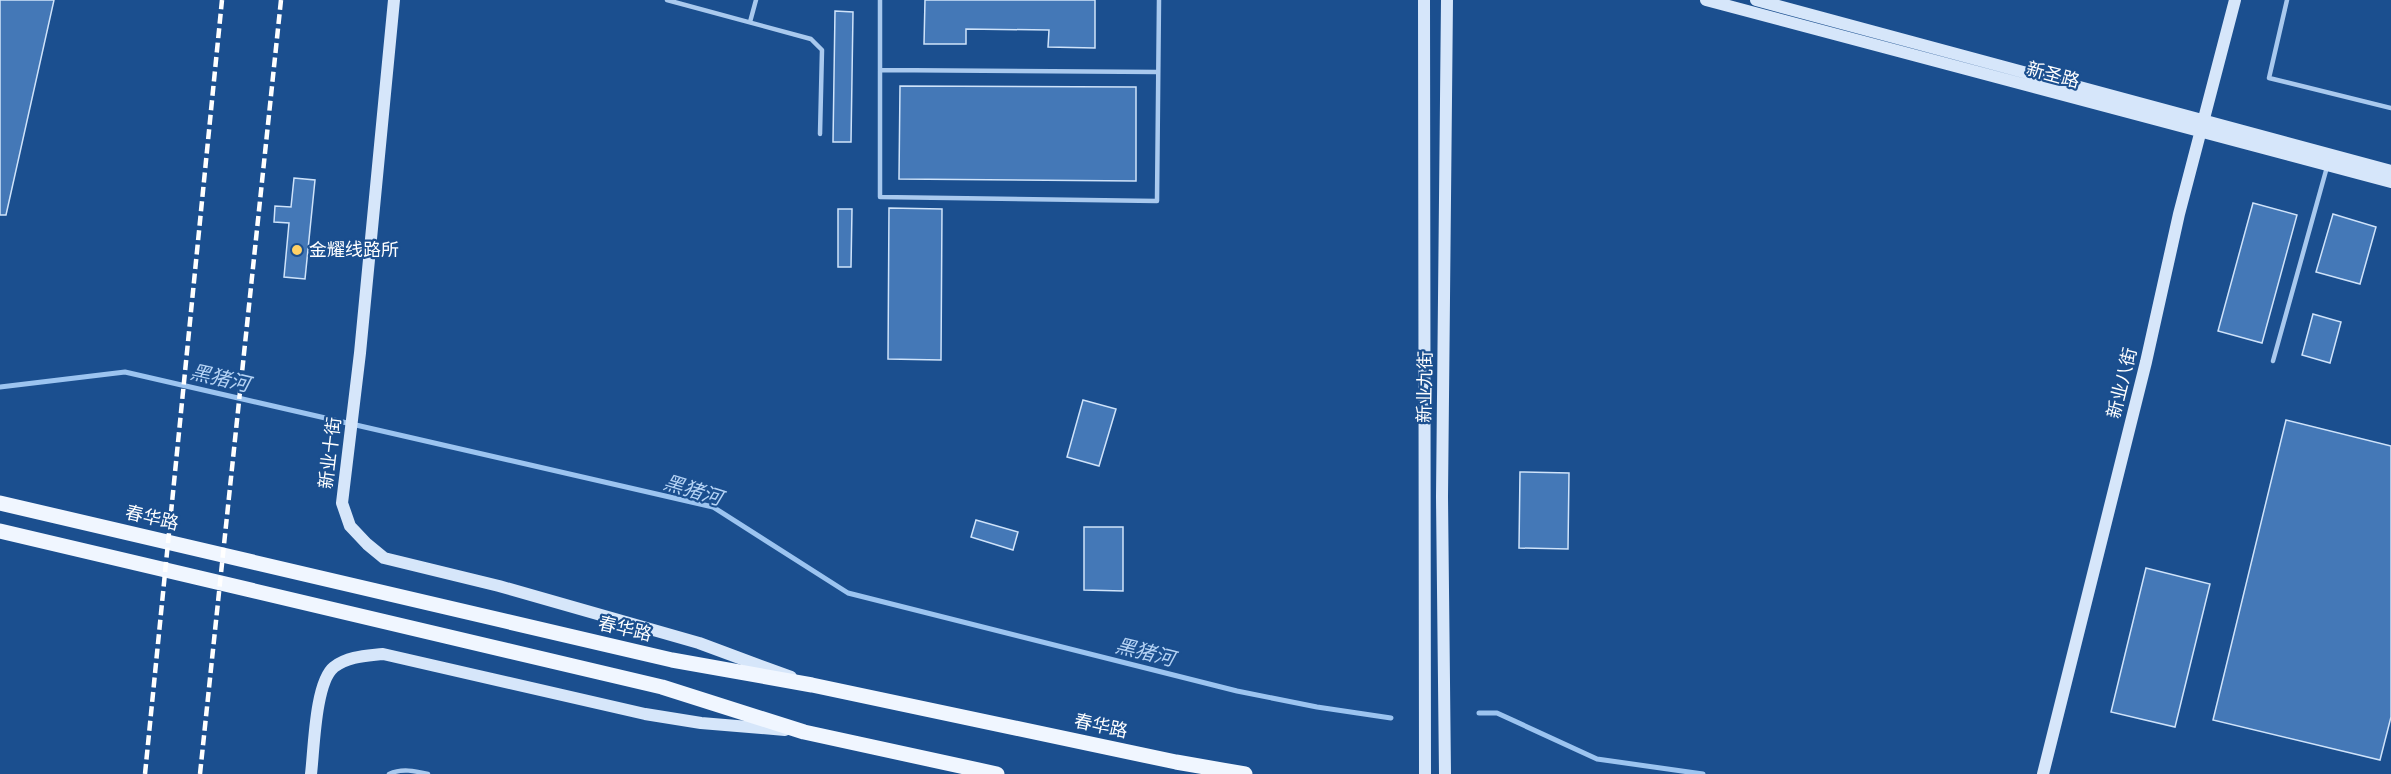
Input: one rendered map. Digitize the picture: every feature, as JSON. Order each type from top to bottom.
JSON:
[{"type":"main road","name":"春华路","points":[[0,502],[672,660],[812,685],[1176,762],[1245,774]]},
{"type":"main road","points":[[0,531],[662,687],[804,732],[997,774]]},
{"type":"street","name":"新业十街","points":[[394,0],[360,353],[342,503],[350,525],[384,558],[499,586],[699,643],[812,685]]},
{"type":"street","name":"新业九街","points":[[1424,0],[1425,774]]},
{"type":"street","name":"新业九街","points":[[1445,774],[1442,497],[1447,0]]},
{"type":"street","name":"新圣路","points":[[1706,0],[2329,160],[2391,171]]},
{"type":"street","name":"新圣路","points":[[1756,0],[2202,128]]},
{"type":"street","name":"新业八街","points":[[2043,774],[2235,0]]},
{"type":"street","name":"新圣路","points":[[2329,160],[2391,182]]},
{"type":"street","points":[[311,774],[320,692],[333,668],[354,657],[383,654],[645,714],[701,723],[804,732]]},
{"type":"lane","points":[[667,0],[811,39],[822,50],[820,134]]},
{"type":"lane","points":[[750,22],[756,0]]},
{"type":"lane","points":[[880,0],[880,197],[1157,201],[1159,0]]},
{"type":"lane","points":[[2287,0],[2268,78],[2391,108]]},
{"type":"lane","points":[[880,70],[1158,72]]},
{"type":"lane","points":[[2273,361],[2329,160]]},
{"type":"lane","points":[[389,774],[395,771],[412,770],[428,774]]},
{"type":"building","points":[[0,0],[54,0],[6,215],[0,215]]},
{"type":"building","points":[[925,0],[1095,0],[1095,48],[1048,47],[1049,30],[966,29],[966,44],[924,44]]},
{"type":"building","points":[[835,11],[853,12],[851,142],[833,142]]},
{"type":"building","points":[[900,86],[1136,87],[1136,181],[899,179]]},
{"type":"building","name":"金耀线路所","points":[[294,178],[315,180],[305,279],[284,277],[289,223],[274,222],[275,206],[291,207]]},
{"type":"building","points":[[2253,203],[2297,215],[2262,343],[2218,331]]},
{"type":"building","points":[[889,208],[942,209],[941,360],[888,359]]},
{"type":"building","points":[[838,209],[852,209],[851,267],[838,267]]},
{"type":"building","points":[[2333,214],[2376,227],[2360,284],[2316,272]]},
{"type":"building","points":[[2313,314],[2341,322],[2330,363],[2302,355]]},
{"type":"building","points":[[1083,400],[1116,409],[1099,466],[1067,457]]},
{"type":"building","points":[[2286,420],[2391,446],[2391,717],[2380,760],[2213,720]]},
{"type":"building","points":[[1520,472],[1569,473],[1568,549],[1519,548]]},
{"type":"building","points":[[976,520],[1018,532],[1013,550],[971,537]]},
{"type":"building","points":[[1084,527],[1123,527],[1123,591],[1084,590]]},
{"type":"building","points":[[2146,568],[2210,584],[2175,727],[2111,712]]},
{"type":"waterway","name":"黑猪河","points":[[0,387],[125,372],[713,507],[848,593],[1237,691],[1317,707],[1391,718]]},
{"type":"waterway","points":[[1479,713],[1497,713],[1597,759],[1703,774]]},
{"type":"railway","points":[[145,774],[222,0]]},
{"type":"railway","points":[[200,774],[281,0]]},
{"type":"place","name":"金耀线路所","points":[[297,250]]}]
